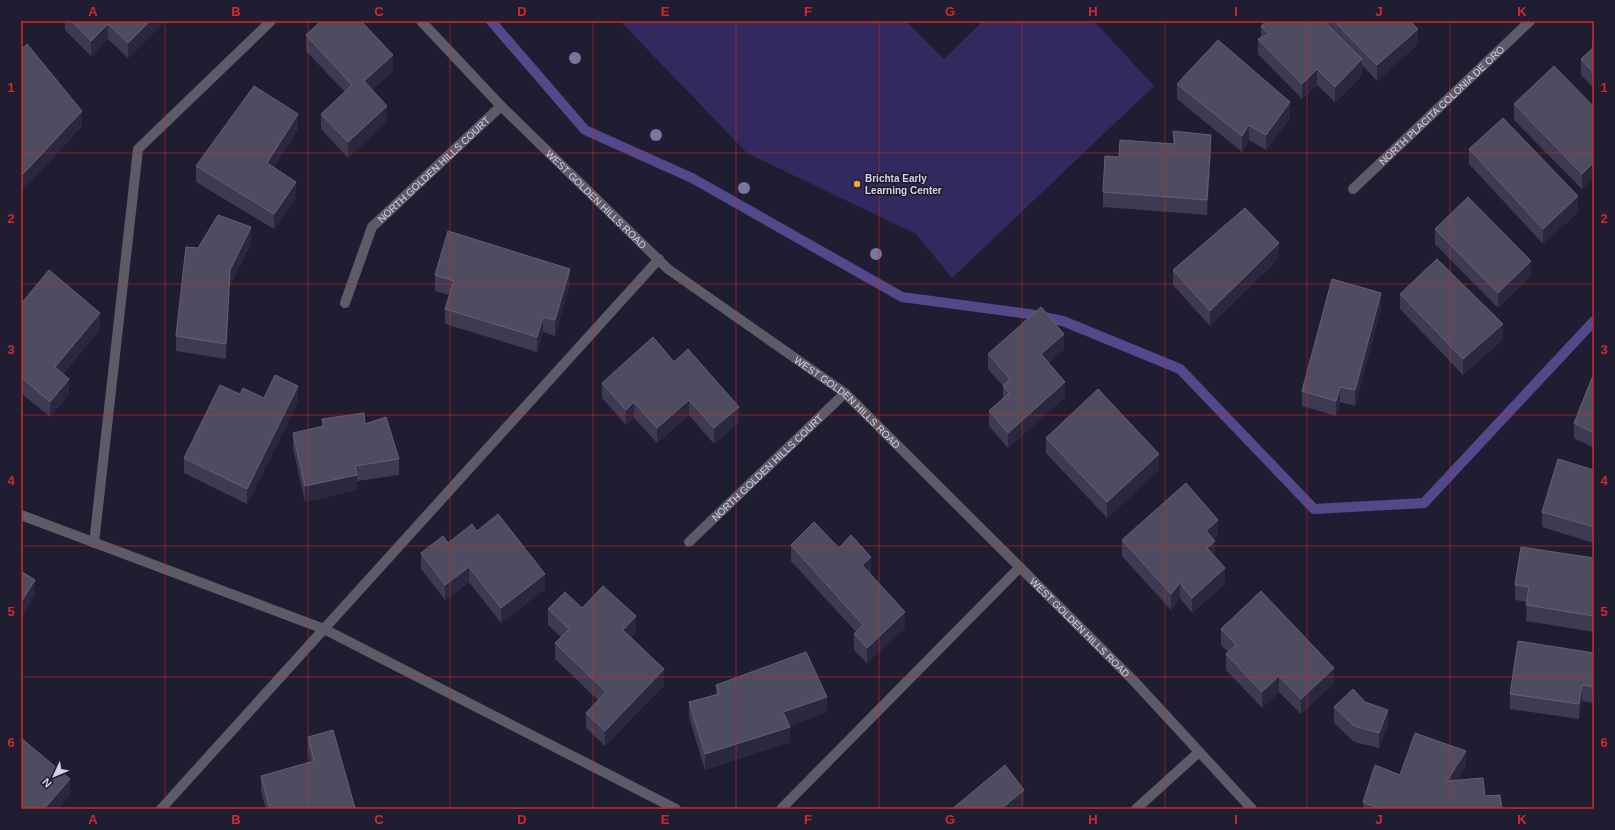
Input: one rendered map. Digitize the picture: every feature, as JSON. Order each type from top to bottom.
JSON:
[{"type":"street","points":[[94,543],[138,149],[271,21]]},
{"type":"street","name":"WEST GOLDEN HILLS ROAD","points":[[421,21],[501,106],[668,269],[845,392],[1133,680],[1252,809]]},
{"type":"street","name":"NORTH PLACITA COLONIA DE ORO","points":[[1353,189],[1530,21]]},
{"type":"street","name":"NORTH GOLDEN HILLS COURT","points":[[345,304],[372,227],[501,106]]},
{"type":"street","points":[[162,809],[659,260]]},
{"type":"street","name":"NORTH GOLDEN HILLS COURT","points":[[689,542],[845,392]]},
{"type":"street","points":[[21,515],[324,629],[676,809]]},
{"type":"street","points":[[781,809],[1020,567]]},
{"type":"street","points":[[1136,809],[1199,752]]},
{"type":"shaded area","points":[[620,21],[906,21],[944,59],[983,21],[1094,21],[1154,86],[952,278],[916,234],[747,153]]},
{"type":"building","points":[[72,21],[150,21],[128,43],[108,24],[91,41]]},
{"type":"building","points":[[321,21],[361,21],[393,55],[364,81],[387,106],[348,142],[321,114],[352,85],[306,35]]},
{"type":"building","points":[[1267,21],[1324,21],[1362,59],[1335,87],[1317,69],[1302,84],[1258,39],[1269,34],[1261,26]]},
{"type":"building","points":[[1334,21],[1410,21],[1418,29],[1377,65]]},
{"type":"building","points":[[1218,40],[1290,102],[1266,135],[1249,125],[1242,136],[1177,84]]},
{"type":"building","points":[[27,44],[82,111],[23,174],[21,172],[21,50]]},
{"type":"building","points":[[1594,47],[1594,73],[1581,59]]},
{"type":"building","points":[[1554,66],[1594,107],[1594,162],[1582,174],[1514,104]]},
{"type":"building","points":[[254,86],[298,114],[267,163],[296,182],[274,214],[196,166]]},
{"type":"building","points":[[1503,118],[1578,196],[1543,229],[1469,149]]},
{"type":"building","points":[[1173,131],[1211,135],[1207,200],[1103,192],[1105,156],[1119,157],[1120,140],[1175,144]]},
{"type":"building","points":[[1468,197],[1531,261],[1498,293],[1435,229]]},
{"type":"building","points":[[1245,208],[1279,243],[1210,311],[1173,270]]},
{"type":"building","points":[[218,215],[251,227],[230,270],[226,344],[176,336],[186,247],[198,248]]},
{"type":"building","points":[[448,231],[570,269],[555,320],[543,317],[537,337],[445,309],[454,281],[435,275]]},
{"type":"building","points":[[1437,259],[1503,324],[1463,359],[1400,294]]},
{"type":"building","points":[[49,270],[100,313],[55,367],[69,379],[50,402],[21,377],[21,304]]},
{"type":"building","points":[[1332,279],[1381,293],[1355,390],[1340,387],[1336,401],[1302,391]]},
{"type":"building","points":[[1041,307],[1064,334],[1041,354],[1065,382],[1008,433],[989,411],[1009,393],[1003,386],[1010,379],[988,354]]},
{"type":"building","points":[[653,337],[674,362],[688,349],[739,407],[714,428],[689,400],[657,428],[634,402],[626,410],[602,383]]},
{"type":"building","points":[[1594,373],[1594,433],[1574,423]]},
{"type":"building","points":[[275,375],[298,386],[247,489],[184,458],[220,385],[240,394],[243,388],[264,398]]},
{"type":"building","points":[[1098,389],[1159,454],[1107,502],[1046,438]]},
{"type":"building","points":[[364,413],[365,424],[386,417],[399,459],[355,466],[357,475],[305,486],[293,433],[324,426],[322,419]]},
{"type":"building","points":[[1558,459],[1594,470],[1594,527],[1542,512]]},
{"type":"building","points":[[1186,483],[1218,520],[1206,531],[1215,541],[1207,548],[1225,568],[1192,598],[1180,583],[1171,594],[1122,540]]},
{"type":"building","points":[[498,514],[545,574],[501,608],[469,567],[445,585],[421,553],[443,536],[448,543],[472,524],[477,531]]},
{"type":"building","points":[[814,522],[839,548],[851,535],[871,557],[862,565],[905,612],[867,648],[854,634],[863,625],[791,545]]},
{"type":"building","points":[[1521,547],[1594,558],[1594,616],[1526,605],[1529,587],[1515,585]]},
{"type":"building","points":[[21,571],[35,580],[21,602]]},
{"type":"building","points":[[603,586],[636,616],[623,630],[664,669],[605,731],[586,713],[606,692],[555,643],[569,629],[548,609],[565,592],[582,608]]},
{"type":"building","points":[[1261,591],[1334,668],[1301,699],[1279,676],[1262,692],[1226,654],[1236,645],[1221,629]]},
{"type":"building","points":[[1518,641],[1594,653],[1594,687],[1582,685],[1579,704],[1510,694]]},
{"type":"building","points":[[806,652],[827,697],[783,712],[790,727],[705,754],[689,702],[719,694],[716,685]]},
{"type":"building","points":[[1353,689],[1365,702],[1388,710],[1379,733],[1354,726],[1334,707]]},
{"type":"building","points":[[333,730],[355,808],[270,809],[261,776],[314,761],[308,737]]},
{"type":"building","points":[[1415,733],[1466,751],[1447,781],[1483,778],[1485,796],[1500,795],[1502,809],[1381,809],[1363,802],[1375,765],[1400,775]]},
{"type":"building","points":[[21,738],[70,779],[44,809],[21,809]]},
{"type":"building","points":[[1005,765],[1024,790],[1001,809],[952,809]]},
{"type":"waterway","points":[[491,21],[585,130],[692,178],[902,297],[1029,314],[1063,321],[1180,369],[1314,509],[1424,503],[1594,321]]},
{"type":"place","name":"Brichta Early Learning Center","points":[[857,184]]}]
